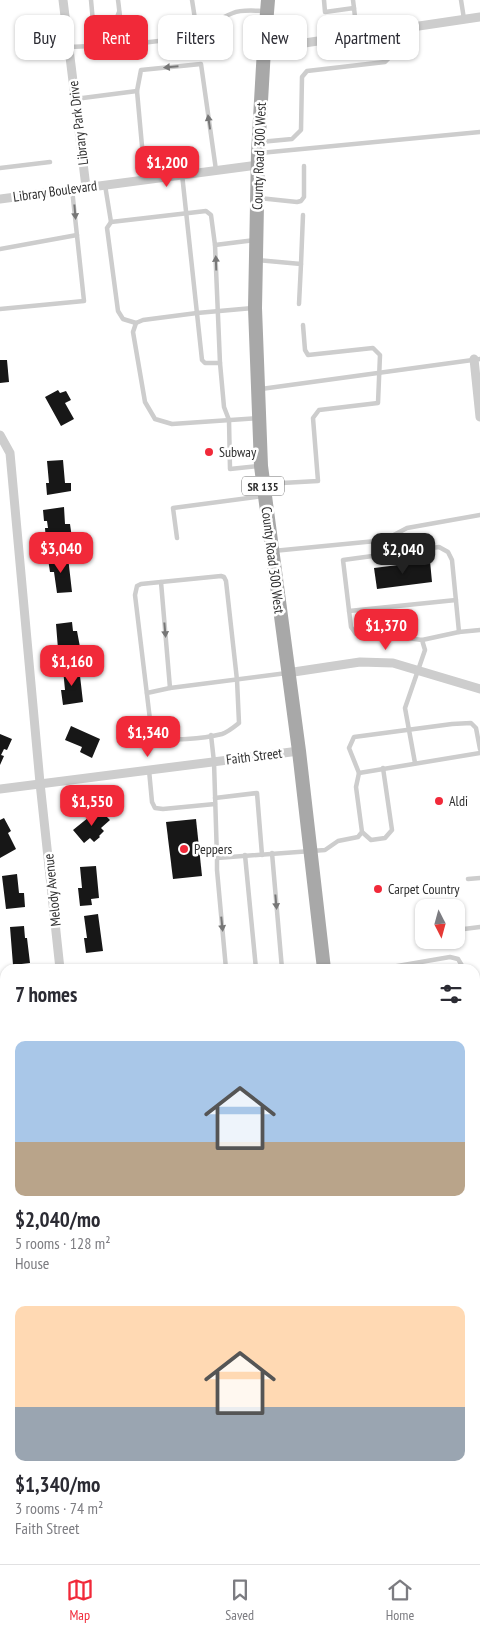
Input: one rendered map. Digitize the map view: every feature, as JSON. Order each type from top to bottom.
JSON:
[{"type":"main road","name":"County Road 300 West","points":[[263,60],[258,153],[255,308],[261,466],[299,751],[323,964]]},
{"type":"street","name":"Library Park Drive","points":[[63,0],[65,15]]},
{"type":"street","points":[[419,26],[480,17]]},
{"type":"street","name":"Library Park Drive","points":[[70,60],[86,187]]},
{"type":"street","name":"Library Boulevard","points":[[0,199],[216,170],[258,153]]},
{"type":"street","points":[[477,359],[480,417]]},
{"type":"street","name":"Melody Avenue","points":[[0,435],[10,453],[40,784],[59,964]]},
{"type":"street","points":[[288,673],[360,662],[393,663],[480,689]]},
{"type":"street","name":"Faith Street","points":[[0,789],[299,751]]},
{"type":"lane","points":[[91,0],[93,15]]},
{"type":"lane","points":[[118,0],[125,39],[128,43],[158,41]]},
{"type":"lane","points":[[192,0],[195,15]]},
{"type":"lane","points":[[324,0],[325,12],[354,8]]},
{"type":"lane","points":[[353,0],[355,15]]},
{"type":"lane","points":[[461,0],[464,19]]},
{"type":"lane","points":[[229,15],[234,12],[268,6]]},
{"type":"lane","points":[[118,15],[120,10]]},
{"type":"lane","points":[[258,153],[292,139],[301,130],[302,77],[307,71],[385,62],[387,60]]},
{"type":"lane","points":[[145,179],[137,91],[141,70],[202,64],[216,170]]},
{"type":"lane","points":[[75,99],[137,91]]},
{"type":"lane","points":[[258,153],[480,132]]},
{"type":"lane","points":[[0,168],[50,162]]},
{"type":"lane","points":[[257,198],[301,201],[304,197],[304,166]]},
{"type":"lane","points":[[182,174],[203,362],[220,363]]},
{"type":"lane","points":[[105,185],[111,222],[107,228],[118,311],[122,318],[136,323],[142,320],[197,312],[255,308]]},
{"type":"lane","points":[[0,309],[84,301],[72,189]]},
{"type":"lane","points":[[111,222],[206,211],[211,215],[215,245],[220,363],[224,407],[229,420],[230,468],[261,466]]},
{"type":"lane","points":[[299,304],[303,215]]},
{"type":"lane","points":[[0,249],[77,235]]},
{"type":"lane","points":[[215,245],[256,240]]},
{"type":"lane","points":[[256,260],[301,264]]},
{"type":"lane","points":[[136,323],[134,332],[145,402],[155,419],[172,424],[259,418]]},
{"type":"lane","points":[[177,538],[173,508],[318,481],[313,418],[315,413],[319,410],[378,403],[380,355],[373,348],[308,355],[305,350],[303,325]]},
{"type":"lane","points":[[258,389],[477,359]]},
{"type":"lane","points":[[272,551],[376,541],[390,537],[407,528],[480,515]]},
{"type":"lane","points":[[460,632],[452,560],[448,552],[439,547],[344,560],[351,627],[356,634],[385,634],[422,640],[480,630]]},
{"type":"lane","points":[[224,577],[237,680],[238,723],[223,734],[171,739],[159,738],[154,735],[151,728],[136,590],[137,586],[141,584],[160,582],[224,577]]},
{"type":"lane","points":[[160,582],[170,688]]},
{"type":"lane","points":[[349,611],[456,600]]},
{"type":"lane","points":[[414,763],[405,708],[425,650],[422,640]]},
{"type":"lane","points":[[147,693],[170,688],[288,673]]},
{"type":"lane","points":[[383,768],[392,830],[385,838],[371,840],[362,832],[356,787],[359,773],[349,748],[354,737],[471,723],[476,728],[480,749]]},
{"type":"lane","points":[[211,735],[216,804],[217,870],[226,964]]},
{"type":"lane","points":[[359,773],[480,753]]},
{"type":"lane","points":[[149,770],[152,802],[155,808],[163,809],[216,804]]},
{"type":"lane","points":[[215,798],[257,793],[262,854]]},
{"type":"lane","points":[[217,858],[325,850],[338,841],[358,837],[362,832]]},
{"type":"lane","points":[[272,853],[282,964]]},
{"type":"lane","points":[[244,855],[255,964]]},
{"type":"lane","points":[[468,879],[480,878]]},
{"type":"lane","points":[[465,929],[480,927]]},
{"type":"lane","points":[[409,964],[450,957],[458,959],[461,964]]},
{"type":"building","points":[[0,360],[7,360],[9,382],[0,383]]},
{"type":"building","points":[[58,390],[60,393],[66,391],[71,400],[65,403],[74,419],[61,426],[45,397]]},
{"type":"building","points":[[63,460],[65,483],[71,483],[71,491],[47,495],[46,483],[49,483],[47,461]]},
{"type":"building","points":[[64,507],[65,524],[70,524],[72,538],[46,542],[45,528],[48,528],[47,521],[44,521],[43,510]]},
{"type":"building","points":[[68,557],[72,592],[57,593],[54,572],[50,572],[48,559]]},
{"type":"building","points":[[430,561],[432,582],[377,589],[374,568]]},
{"type":"building","points":[[72,622],[73,631],[77,631],[80,647],[58,649],[56,624]]},
{"type":"building","points":[[79,667],[83,702],[63,705],[61,690],[65,690],[63,669]]},
{"type":"building","points":[[71,726],[100,739],[92,758],[80,752],[82,747],[65,740]]},
{"type":"building","points":[[0,734],[12,739],[7,750],[4,749],[1,755],[4,756],[0,765]]},
{"type":"building","points":[[99,809],[110,820],[101,828],[104,831],[100,837],[94,842],[90,838],[84,843],[73,830]]},
{"type":"building","points":[[4,818],[11,831],[8,833],[16,849],[0,858],[0,820]]},
{"type":"building","name":"Peppers","points":[[196,819],[202,876],[173,879],[166,822]]},
{"type":"building","points":[[96,866],[99,898],[91,899],[92,905],[80,906],[78,888],[82,888],[80,867]]},
{"type":"building","points":[[17,874],[19,893],[24,893],[25,907],[6,909],[2,876]]},
{"type":"building","points":[[98,914],[103,951],[86,953],[84,938],[87,938],[84,916]]},
{"type":"building","points":[[24,926],[30,963],[13,964],[10,927]]},
{"type":"place","name":"Subway","points":[[209,452]]},
{"type":"place","name":"Aldi","points":[[439,801]]},
{"type":"place","name":"Peppers","points":[[184,849]]},
{"type":"place","name":"Carpet Country","points":[[378,889]]}]
